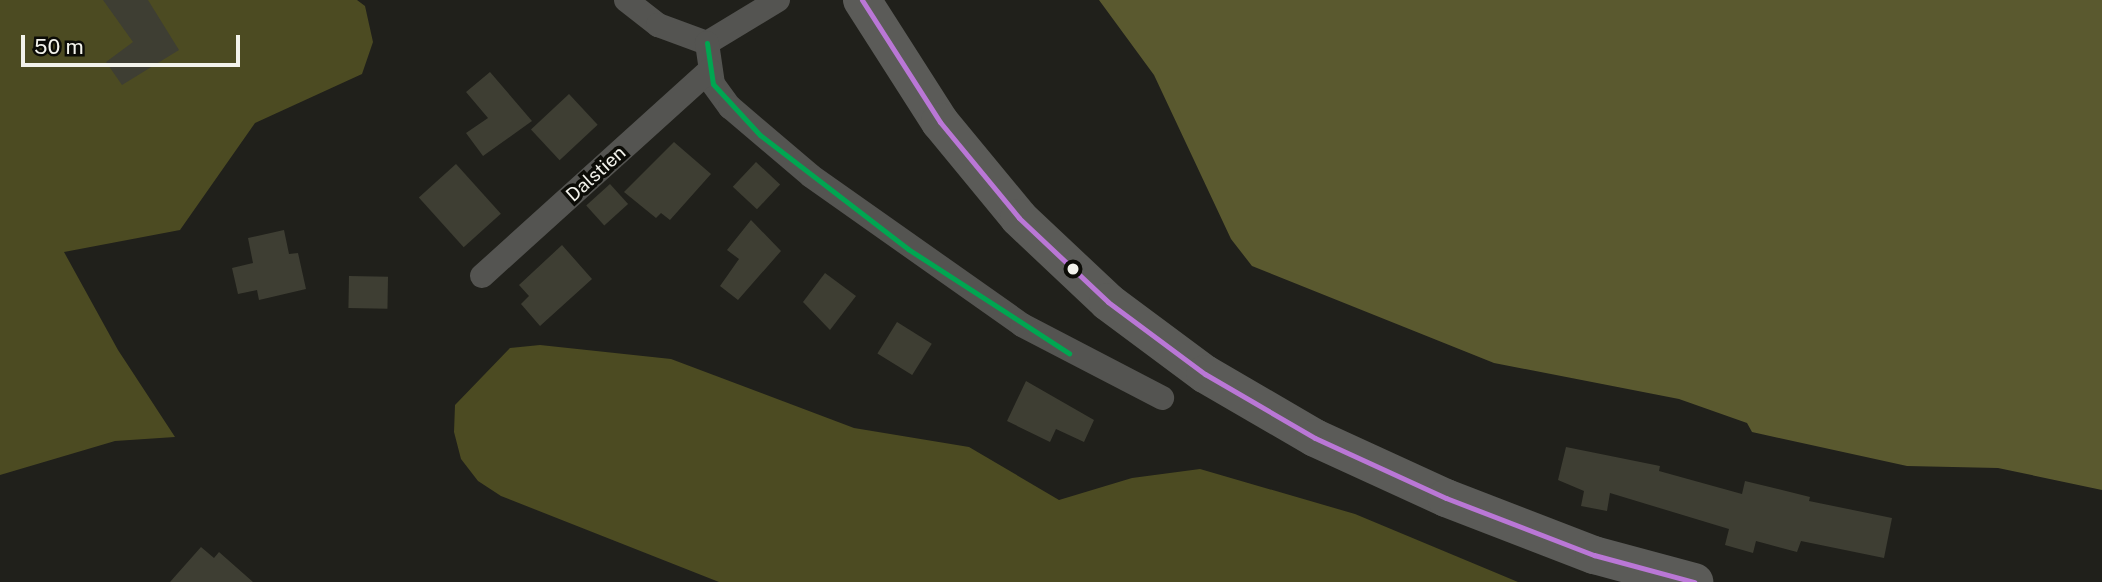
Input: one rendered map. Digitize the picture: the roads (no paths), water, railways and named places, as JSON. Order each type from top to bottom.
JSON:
[{"type":"highway","points":[[862,0],[940,122],[1019,218],[1108,302],[1205,374],[1315,438],[1446,498],[1594,555],[1694,582]]},
{"type":"street","points":[[626,0],[658,25],[707,43]]},
{"type":"street","points":[[707,43],[778,0]]},
{"type":"street","points":[[707,43],[710,70],[730,107],[760,135],[908,249],[1070,354],[1162,398]]},
{"type":"street","name":"Dalstien","points":[[482,276],[710,70]]}]
